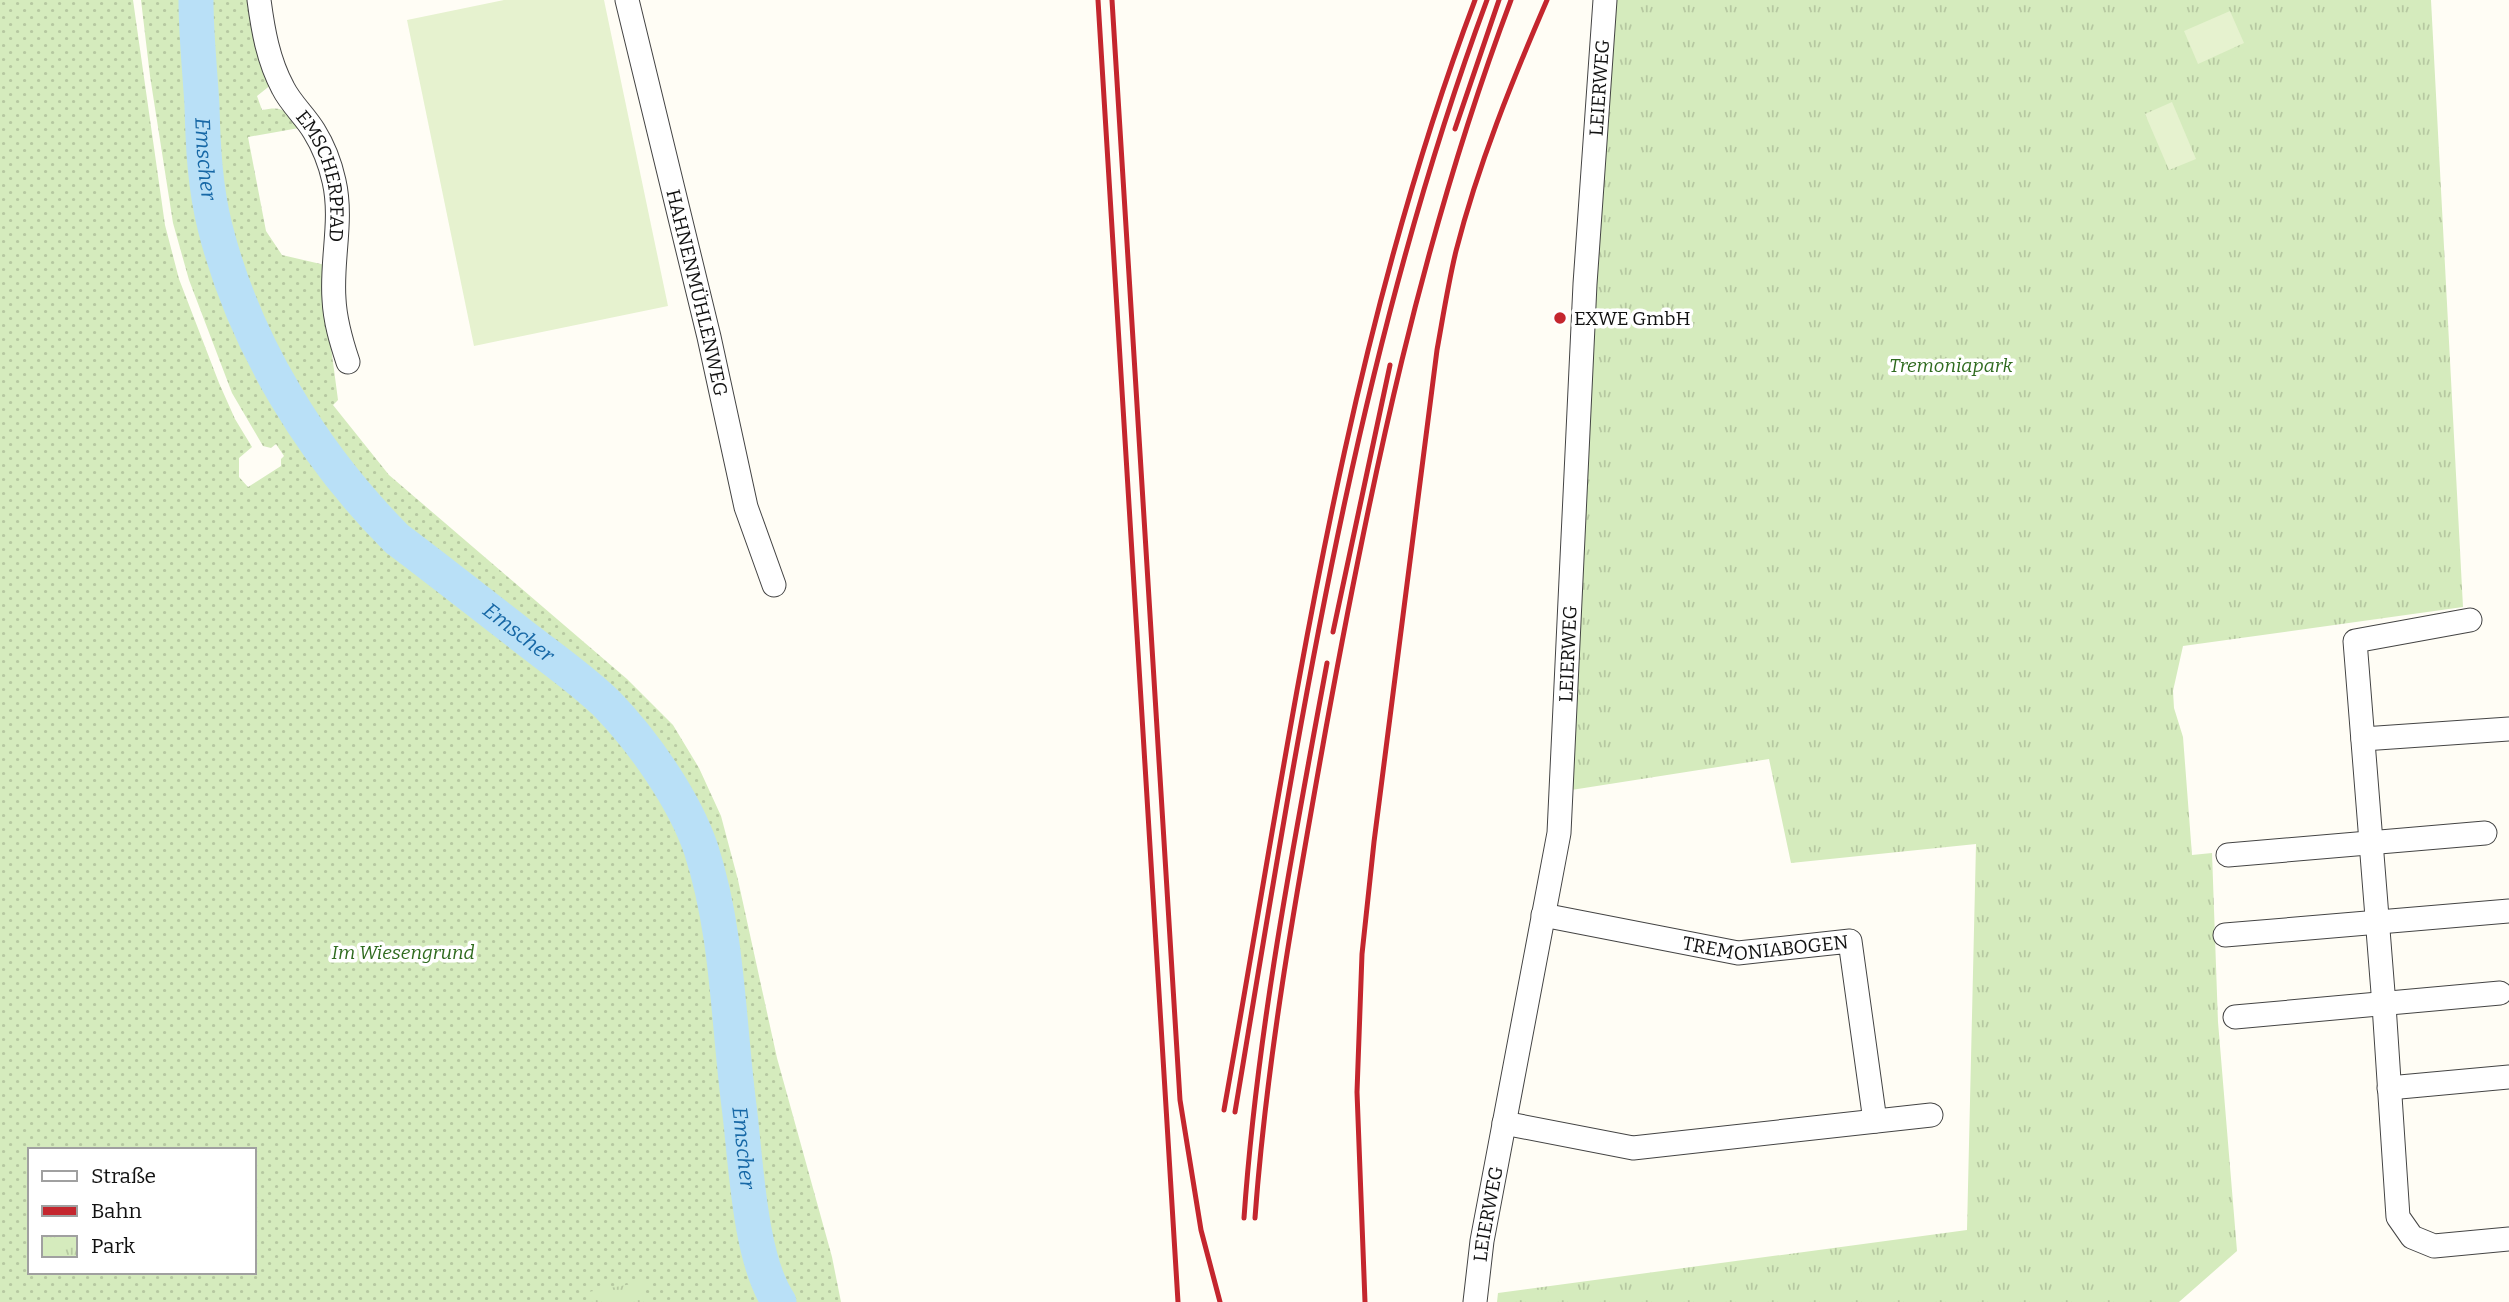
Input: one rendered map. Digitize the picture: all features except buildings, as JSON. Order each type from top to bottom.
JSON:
[{"type":"street","name":"EMSCHERPFAD","points":[[259,0],[264,38],[275,72],[326,154],[334,183],[337,205],[334,299],[337,328],[348,362]]},
{"type":"street","name":"HAHNENMÜHLENWEG","points":[[626,0],[709,337],[746,507],[774,585]]},
{"type":"street","name":"LEIERWEG","points":[[1475,1302],[1482,1241],[1559,833],[1586,284],[1605,0]]},
{"type":"street","points":[[2469,620],[2355,641],[2398,1217],[2412,1237],[2434,1246],[2509,1239]]},
{"type":"street","points":[[2363,739],[2509,729]]},
{"type":"street","points":[[2228,855],[2485,833]]},
{"type":"street","points":[[2225,935],[2509,911]]},
{"type":"street","name":"TREMONIABOGEN","points":[[1543,915],[1738,953],[1850,941],[1875,1121]]},
{"type":"street","points":[[2235,1017],[2500,993]]},
{"type":"street","points":[[2389,1088],[2509,1077]]},
{"type":"street","points":[[1504,1122],[1633,1148],[1931,1115]]},
{"type":"green space","name":"Im Wiesengrund","points":[[0,0],[133,0],[165,225],[179,279],[219,383],[235,419],[252,447],[239,458],[239,477],[248,487],[281,466],[284,456],[276,444],[271,448],[263,446],[232,393],[189,280],[173,223],[141,0],[250,0],[272,84],[257,96],[262,110],[280,109],[299,128],[248,137],[266,231],[282,255],[325,265],[329,332],[338,400],[333,405],[389,475],[627,679],[673,725],[699,768],[721,816],[738,880],[777,1058],[832,1257],[841,1302],[0,1302]]},
{"type":"green space","points":[[504,0],[604,0],[668,306],[474,346],[407,20]]},
{"type":"green space","name":"Tremoniapark","points":[[1608,0],[2431,0],[2463,607],[2183,646],[2173,691],[2174,708],[2183,737],[2192,855],[2212,853],[2218,1022],[2237,1251],[2179,1302],[1497,1302],[1498,1293],[1967,1230],[1976,844],[1791,863],[1769,759],[1565,791]]},
{"type":"green space","points":[[2230,11],[2244,43],[2198,64],[2184,31]]},
{"type":"green space","points":[[2172,102],[2196,159],[2169,170],[2145,114]]},
{"type":"green space","points":[[643,1282],[647,1302],[589,1302],[588,1292]]},
{"type":"waterway","name":"Emscher","points":[[196,0],[205,167],[215,227],[244,313],[285,395],[337,471],[397,539],[573,674],[606,703],[661,772],[694,830],[710,880],[722,944],[755,1235],[769,1283],[779,1302]]},
{"type":"railway","points":[[1098,0],[1178,1302]]},
{"type":"railway","points":[[1112,0],[1180,1100],[1201,1230],[1220,1302]]},
{"type":"railway","points":[[1224,1110],[1297,689],[1354,410],[1388,272],[1428,135],[1475,0]]},
{"type":"railway","points":[[1235,1112],[1307,690],[1365,410],[1400,272],[1441,135],[1487,0]]},
{"type":"railway","points":[[1455,129],[1499,0]]},
{"type":"railway","points":[[1255,1218],[1267,1095],[1284,972],[1361,543],[1425,269],[1479,89],[1511,0]]},
{"type":"railway","points":[[1365,1302],[1357,1092],[1362,954],[1437,350],[1453,263],[1485,155],[1547,0]]},
{"type":"railway","points":[[1333,632],[1390,365]]},
{"type":"railway","points":[[1244,1218],[1267,1009],[1327,663]]},
{"type":"place","name":"EXWE GmbH","points":[[1560,318]]}]
